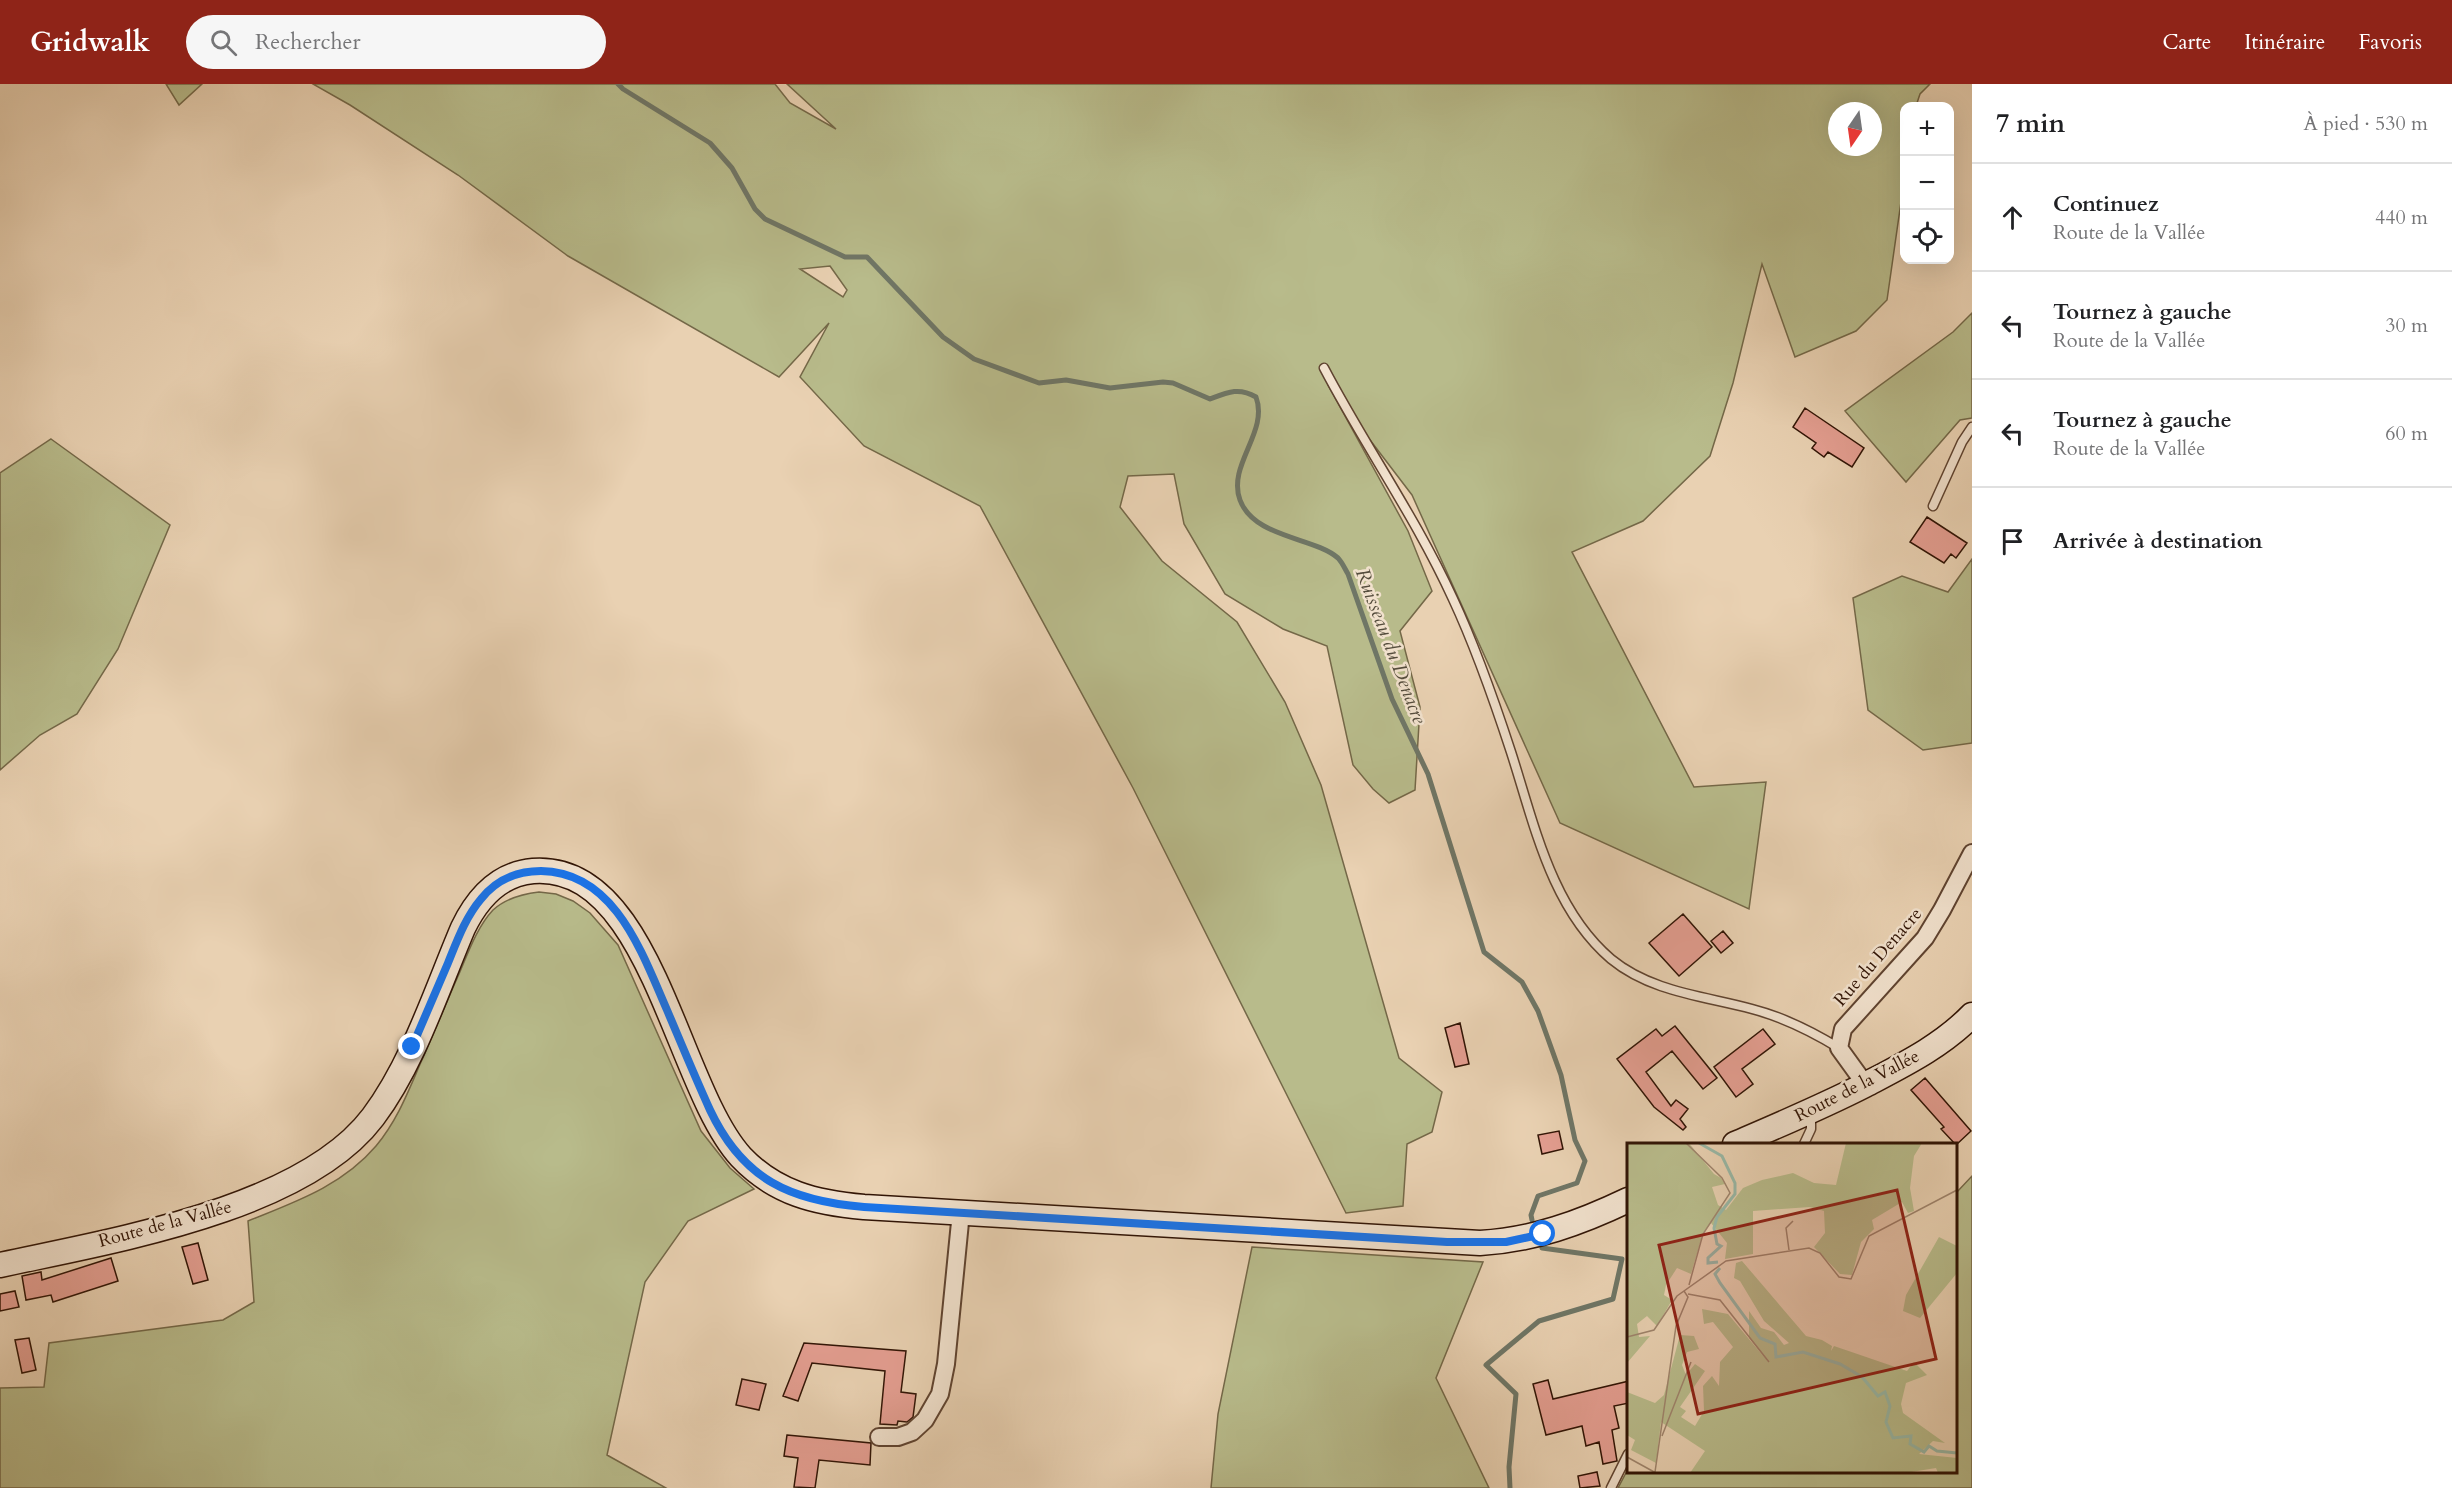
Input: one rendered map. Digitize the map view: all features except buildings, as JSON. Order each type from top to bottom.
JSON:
[{"type":"street","name":"Rue du Denacre","points":[[1839,1048],[1839,1037],[1846,1023],[1932,928],[1972,853]]},
{"type":"street","name":"Route de la Vallée","points":[[0,1265],[160,1229],[217,1212],[290,1181],[337,1153],[371,1119],[392,1089],[474,908],[486,892],[504,879],[535,871],[557,872],[576,879],[595,889],[612,906],[626,925],[645,960],[715,1120],[742,1158],[769,1181],[799,1197],[831,1204],[1480,1243],[1516,1240],[1550,1232],[1585,1220],[1627,1201]]},
{"type":"street","name":"Route de la Vallée","points":[[1737,1143],[1865,1084],[1945,1039],[1972,1015]]},
{"type":"street","points":[[1839,1048],[1865,1084]]},
{"type":"street","points":[[879,1437],[898,1437],[912,1432],[925,1420],[940,1394],[946,1364],[961,1212]]},
{"type":"lane","points":[[1324,368],[1400,498],[1454,600],[1481,665],[1546,860],[1572,910],[1596,944],[1626,970],[1639,977],[1675,991],[1774,1016],[1804,1027],[1839,1048]]},
{"type":"lane","points":[[1933,506],[1962,442],[1972,427]]},
{"type":"lane","points":[[1804,1143],[1811,1129],[1810,1111]]},
{"type":"lane","points":[[1611,1488],[1627,1458]]},
{"type":"green space","points":[[166,84],[202,84],[179,105]]},
{"type":"green space","points":[[313,84],[775,84],[790,103],[836,129],[787,84],[1930,84],[1920,94],[1917,102],[1900,102],[1900,209],[1887,300],[1856,331],[1795,357],[1762,264],[1733,383],[1710,456],[1643,521],[1572,552],[1694,787],[1766,782],[1749,909],[1560,823],[1412,495],[1328,385],[1408,531],[1432,591],[1400,631],[1420,707],[1415,790],[1389,803],[1373,789],[1353,765],[1327,646],[1283,629],[1225,594],[1184,524],[1174,474],[1128,476],[1120,507],[1162,561],[1237,622],[1285,702],[1321,785],[1399,1058],[1442,1092],[1432,1132],[1407,1144],[1403,1206],[1346,1213],[1133,788],[980,506],[864,446],[800,377],[829,323],[779,377],[568,256],[458,175],[350,105]],"holes":[[[830,266],[847,290],[843,297],[800,269]]]},
{"type":"green space","points":[[1972,313],[1972,418],[1960,420],[1906,482],[1845,411],[1953,332]]},
{"type":"green space","points":[[51,439],[170,525],[118,649],[77,714],[40,735],[0,770],[0,473]]},
{"type":"green space","points":[[1972,559],[1972,743],[1923,750],[1868,710],[1853,598],[1902,576],[1948,592]]},
{"type":"green space","points":[[539,892],[556,894],[573,901],[590,913],[618,945],[701,1131],[730,1168],[754,1189],[688,1221],[645,1282],[607,1455],[666,1488],[0,1488],[0,1388],[44,1387],[49,1343],[223,1320],[254,1302],[248,1221],[333,1182],[363,1160],[376,1146],[402,1106],[469,949],[482,924],[503,902],[520,895]]},
{"type":"green space","points":[[1972,1176],[1972,1488],[1618,1488],[1627,1471],[1627,1473],[1957,1473],[1957,1192]]},
{"type":"green space","points":[[1252,1247],[1483,1262],[1436,1378],[1489,1488],[1211,1488],[1218,1414]]},
{"type":"waterway","name":"Ruisseau du Denacre","points":[[618,84],[710,143],[732,168],[755,209],[765,219],[845,257],[867,257],[943,337],[974,359],[1039,383],[1066,380],[1110,388],[1163,382],[1173,383],[1210,399],[1239,391],[1256,397],[1259,410],[1257,423],[1239,474],[1237,487],[1240,500],[1247,513],[1258,522],[1271,530],[1327,551],[1338,558],[1348,574],[1392,699],[1428,774],[1484,952],[1522,982],[1538,1011],[1561,1075],[1575,1140],[1585,1161],[1577,1183],[1538,1196],[1531,1215],[1532,1220]]},
{"type":"waterway","name":"Ruisseau du Denacre","points":[[1510,1488],[1509,1467],[1516,1394],[1486,1365],[1539,1321],[1613,1299],[1622,1259],[1542,1248]]},
{"type":"route","points":[[412,1047],[468,917],[486,892],[504,879],[525,872],[557,872],[595,889],[620,916],[645,960],[710,1110],[721,1130],[733,1148],[751,1166],[769,1181],[799,1197],[837,1205],[864,1207],[1447,1242],[1506,1242],[1543,1234]]}]
